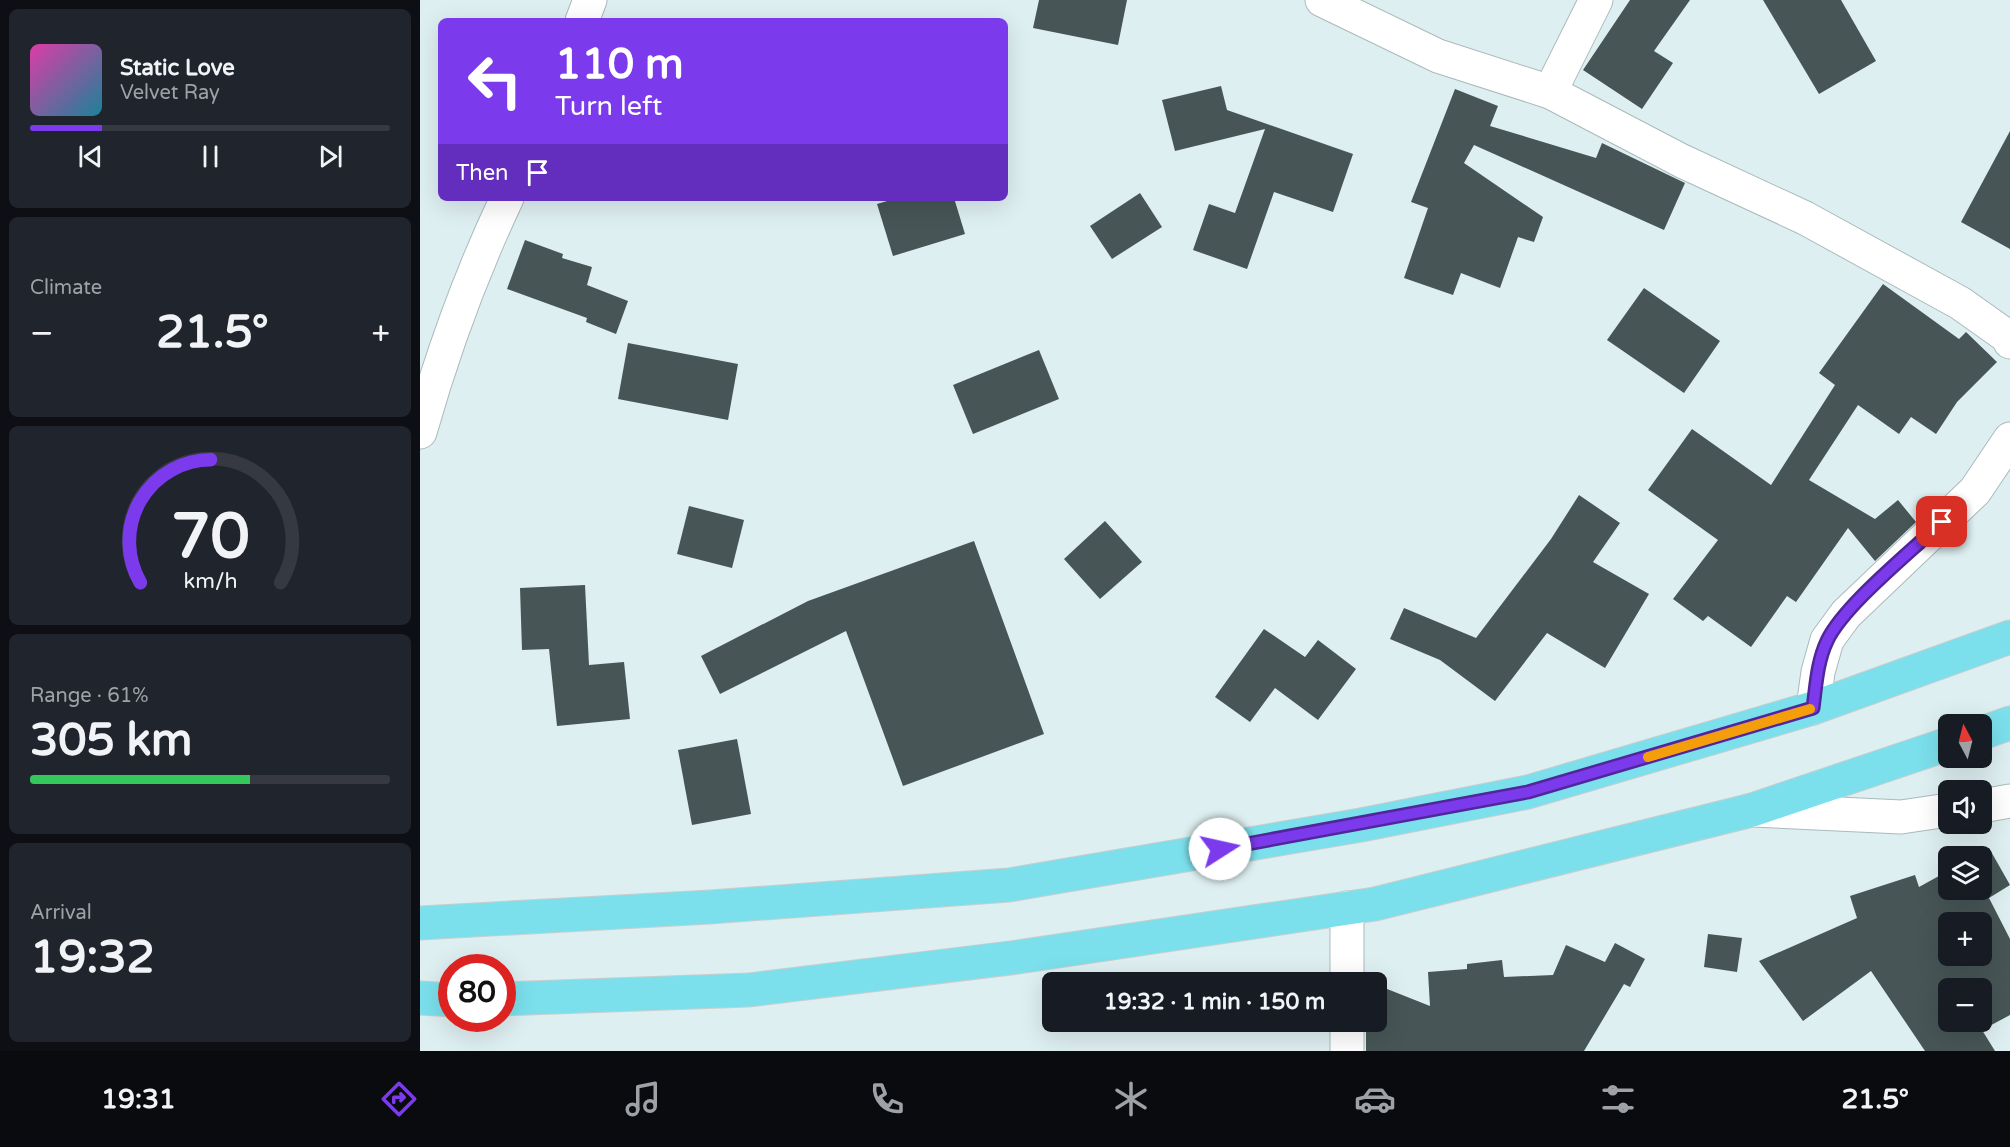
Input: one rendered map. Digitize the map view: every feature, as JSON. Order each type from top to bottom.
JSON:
[{"type":"highway","points":[[420,923],[710,907],[1009,885],[1361,825],[1528,792],[1813,708],[2010,637]]},
{"type":"highway","points":[[1992,729],[2010,723]]},
{"type":"highway","points":[[516,998],[749,990],[1018,957],[1375,904],[1752,810],[1938,747]]},
{"type":"highway","points":[[420,999],[438,1000]]},
{"type":"street","points":[[583,18],[590,0]]},
{"type":"street","points":[[1322,0],[1438,56],[1550,92],[1682,161],[1805,218],[1960,303],[2008,337],[2010,342]]},
{"type":"street","points":[[1550,92],[1596,0]]},
{"type":"street","points":[[420,432],[435,378],[476,264],[506,201]]},
{"type":"street","points":[[1813,708],[1818,672],[1827,640],[1846,614],[1975,491],[2010,439]]},
{"type":"street","points":[[1992,804],[2010,801]]},
{"type":"street","points":[[1752,810],[1901,817],[1938,811]]},
{"type":"street","points":[[1347,908],[1347,972]]},
{"type":"street","points":[[1347,1032],[1347,1051]]},
{"type":"building","points":[[1039,0],[1127,0],[1118,45],[1033,28]]},
{"type":"building","points":[[1630,0],[1690,0],[1654,51],[1673,63],[1642,109],[1583,70]]},
{"type":"building","points":[[1763,0],[1841,0],[1876,61],[1819,94]]},
{"type":"building","points":[[1221,86],[1227,110],[1353,154],[1333,212],[1274,192],[1247,269],[1193,250],[1209,204],[1235,213],[1265,129],[1175,151],[1162,100]]},
{"type":"building","points":[[1455,89],[1498,106],[1490,126],[1596,158],[1602,143],[1685,183],[1664,230],[1474,145],[1464,163],[1543,217],[1534,242],[1518,237],[1500,288],[1461,273],[1453,295],[1404,278],[1428,208],[1411,202]]},
{"type":"building","points":[[2010,131],[2010,249],[1961,222]]},
{"type":"building","points":[[1140,193],[1162,227],[1112,259],[1090,226]]},
{"type":"building","points":[[887,201],[955,201],[965,234],[893,256],[877,204]]},
{"type":"building","points":[[525,240],[563,254],[562,258],[592,267],[587,285],[628,301],[616,334],[586,322],[587,318],[507,289]]},
{"type":"building","points":[[1883,284],[1959,339],[1966,332],[1997,362],[1957,402],[1936,434],[1911,417],[1899,434],[1858,405],[1809,480],[1875,519],[1898,500],[1916,522],[1875,561],[1848,528],[1796,602],[1787,596],[1751,647],[1708,616],[1703,621],[1673,599],[1718,540],[1648,490],[1692,429],[1771,485],[1835,385],[1819,373]]},
{"type":"building","points":[[1644,288],[1720,341],[1684,393],[1607,340]]},
{"type":"building","points":[[628,343],[738,364],[728,420],[618,399]]},
{"type":"building","points":[[1039,350],[1059,399],[973,434],[953,385]]},
{"type":"building","points":[[1579,495],[1620,523],[1593,562],[1649,594],[1605,668],[1547,633],[1495,701],[1440,660],[1390,639],[1404,608],[1476,638],[1551,539]]},
{"type":"building","points":[[689,506],[744,520],[732,568],[677,554]]},
{"type":"building","points":[[1105,521],[1142,562],[1100,599],[1064,559]]},
{"type":"building","points":[[974,541],[1044,734],[903,786],[846,631],[720,694],[701,656],[808,601]]},
{"type":"building","points":[[585,585],[589,665],[624,662],[630,719],[557,726],[549,649],[522,650],[520,588]]},
{"type":"building","points":[[1264,629],[1305,657],[1318,640],[1356,669],[1318,720],[1275,688],[1250,722],[1215,697]]},
{"type":"building","points":[[737,739],[751,814],[692,825],[678,750]]},
{"type":"building","points":[[1992,853],[2010,885],[1992,896]]},
{"type":"building","points":[[1915,875],[1919,887],[1938,877],[1938,900],[1990,900],[2010,939],[2010,1015],[1992,1025],[1992,978],[1938,978],[1938,1032],[1983,1032],[1995,1051],[1925,1051],[1871,971],[1803,1021],[1759,961],[1857,918],[1850,896]]},
{"type":"building","points":[[1708,934],[1742,938],[1737,972],[1704,967]]},
{"type":"building","points":[[1615,943],[1645,959],[1630,987],[1624,984],[1584,1051],[1366,1051],[1366,1032],[1387,1032],[1387,989],[1430,1006],[1428,972],[1467,969],[1467,964],[1502,960],[1504,977],[1553,975],[1566,945],[1605,962]]},
{"type":"slow traffic","points":[[1648,757],[1810,709]]},
{"type":"route","points":[[1220,849],[1361,825],[1528,792],[1813,708],[1818,672],[1827,640],[1846,614],[1942,522]]}]
